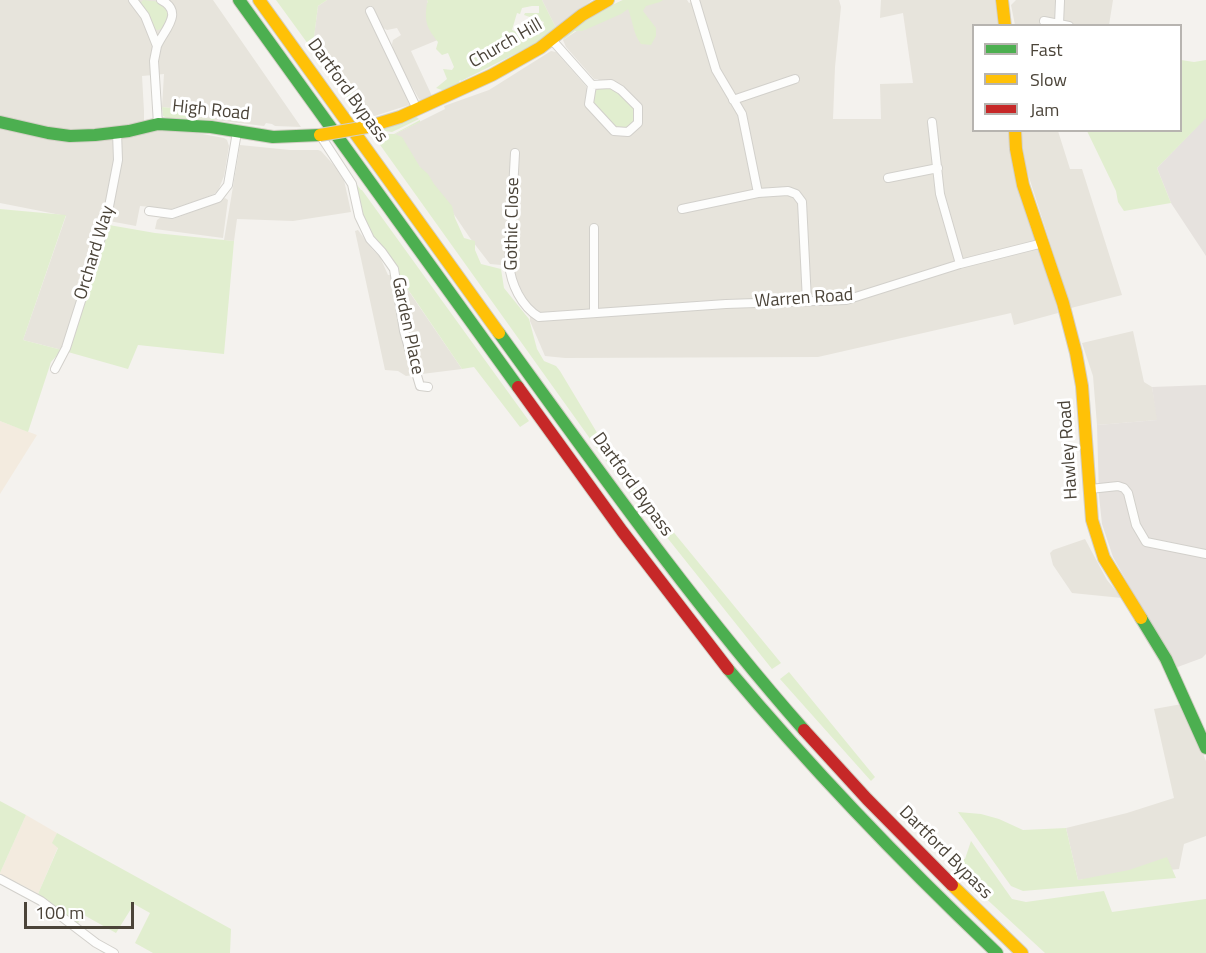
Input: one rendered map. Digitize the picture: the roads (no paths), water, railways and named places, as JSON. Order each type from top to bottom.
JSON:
[{"type":"main road","name":"Dartford Bypass","points":[[238,0],[683,612],[766,713],[849,806],[941,900],[997,953]]},
{"type":"main road","name":"Dartford Bypass","points":[[259,0],[618,497],[691,594],[778,702],[862,794],[950,885],[1022,953]]},
{"type":"main road","points":[[1002,0],[1005,24]]},
{"type":"main road","name":"Church Hill","points":[[417,109],[492,75],[540,48],[602,2]]},
{"type":"main road","name":"High Road","points":[[0,123],[70,136],[117,132],[158,124],[189,125],[273,137],[321,135],[367,127],[417,109]]},
{"type":"main road","name":"Hawley Road","points":[[1015,132],[1023,184],[1063,303],[1076,353],[1082,386],[1092,520],[1104,558],[1166,659],[1206,747]]},
{"type":"street","points":[[133,0],[145,16],[157,46]]},
{"type":"street","points":[[158,124],[154,61],[157,46],[173,15],[170,5],[161,0]]},
{"type":"street","points":[[695,0],[716,70],[742,114],[758,193]]},
{"type":"street","points":[[1044,21],[1059,24],[1059,0]]},
{"type":"street","points":[[370,10],[417,109]]},
{"type":"street","points":[[552,40],[592,85]]},
{"type":"street","points":[[733,100],[795,79]]},
{"type":"street","points":[[610,84],[621,90],[638,107],[638,123],[628,132],[614,131],[589,104],[592,85],[610,84]]},
{"type":"street","points":[[932,122],[940,194],[960,264]]},
{"type":"street","name":"Orchard Way","points":[[55,369],[66,348],[106,222],[118,160],[117,132]]},
{"type":"street","points":[[149,211],[178,213],[222,195],[228,185],[237,132]]},
{"type":"street","name":"Garden Place","points":[[321,135],[352,184],[359,216],[370,239],[394,269],[405,331],[420,386],[428,387]]},
{"type":"street","name":"Gothic Close","points":[[515,153],[510,274],[514,287],[529,309],[535,315],[543,317]]},
{"type":"street","points":[[888,178],[938,168]]},
{"type":"street","points":[[682,209],[758,193],[788,191],[796,194],[802,202],[807,301]]},
{"type":"street","points":[[594,228],[594,313]]},
{"type":"street","name":"Warren Road","points":[[543,317],[846,300],[960,264],[1043,243]]},
{"type":"street","points":[[1090,489],[1118,486],[1124,488],[1128,493],[1136,525],[1146,542],[1206,554]]},
{"type":"street","points":[[0,879],[41,901],[96,943],[114,953]]}]
